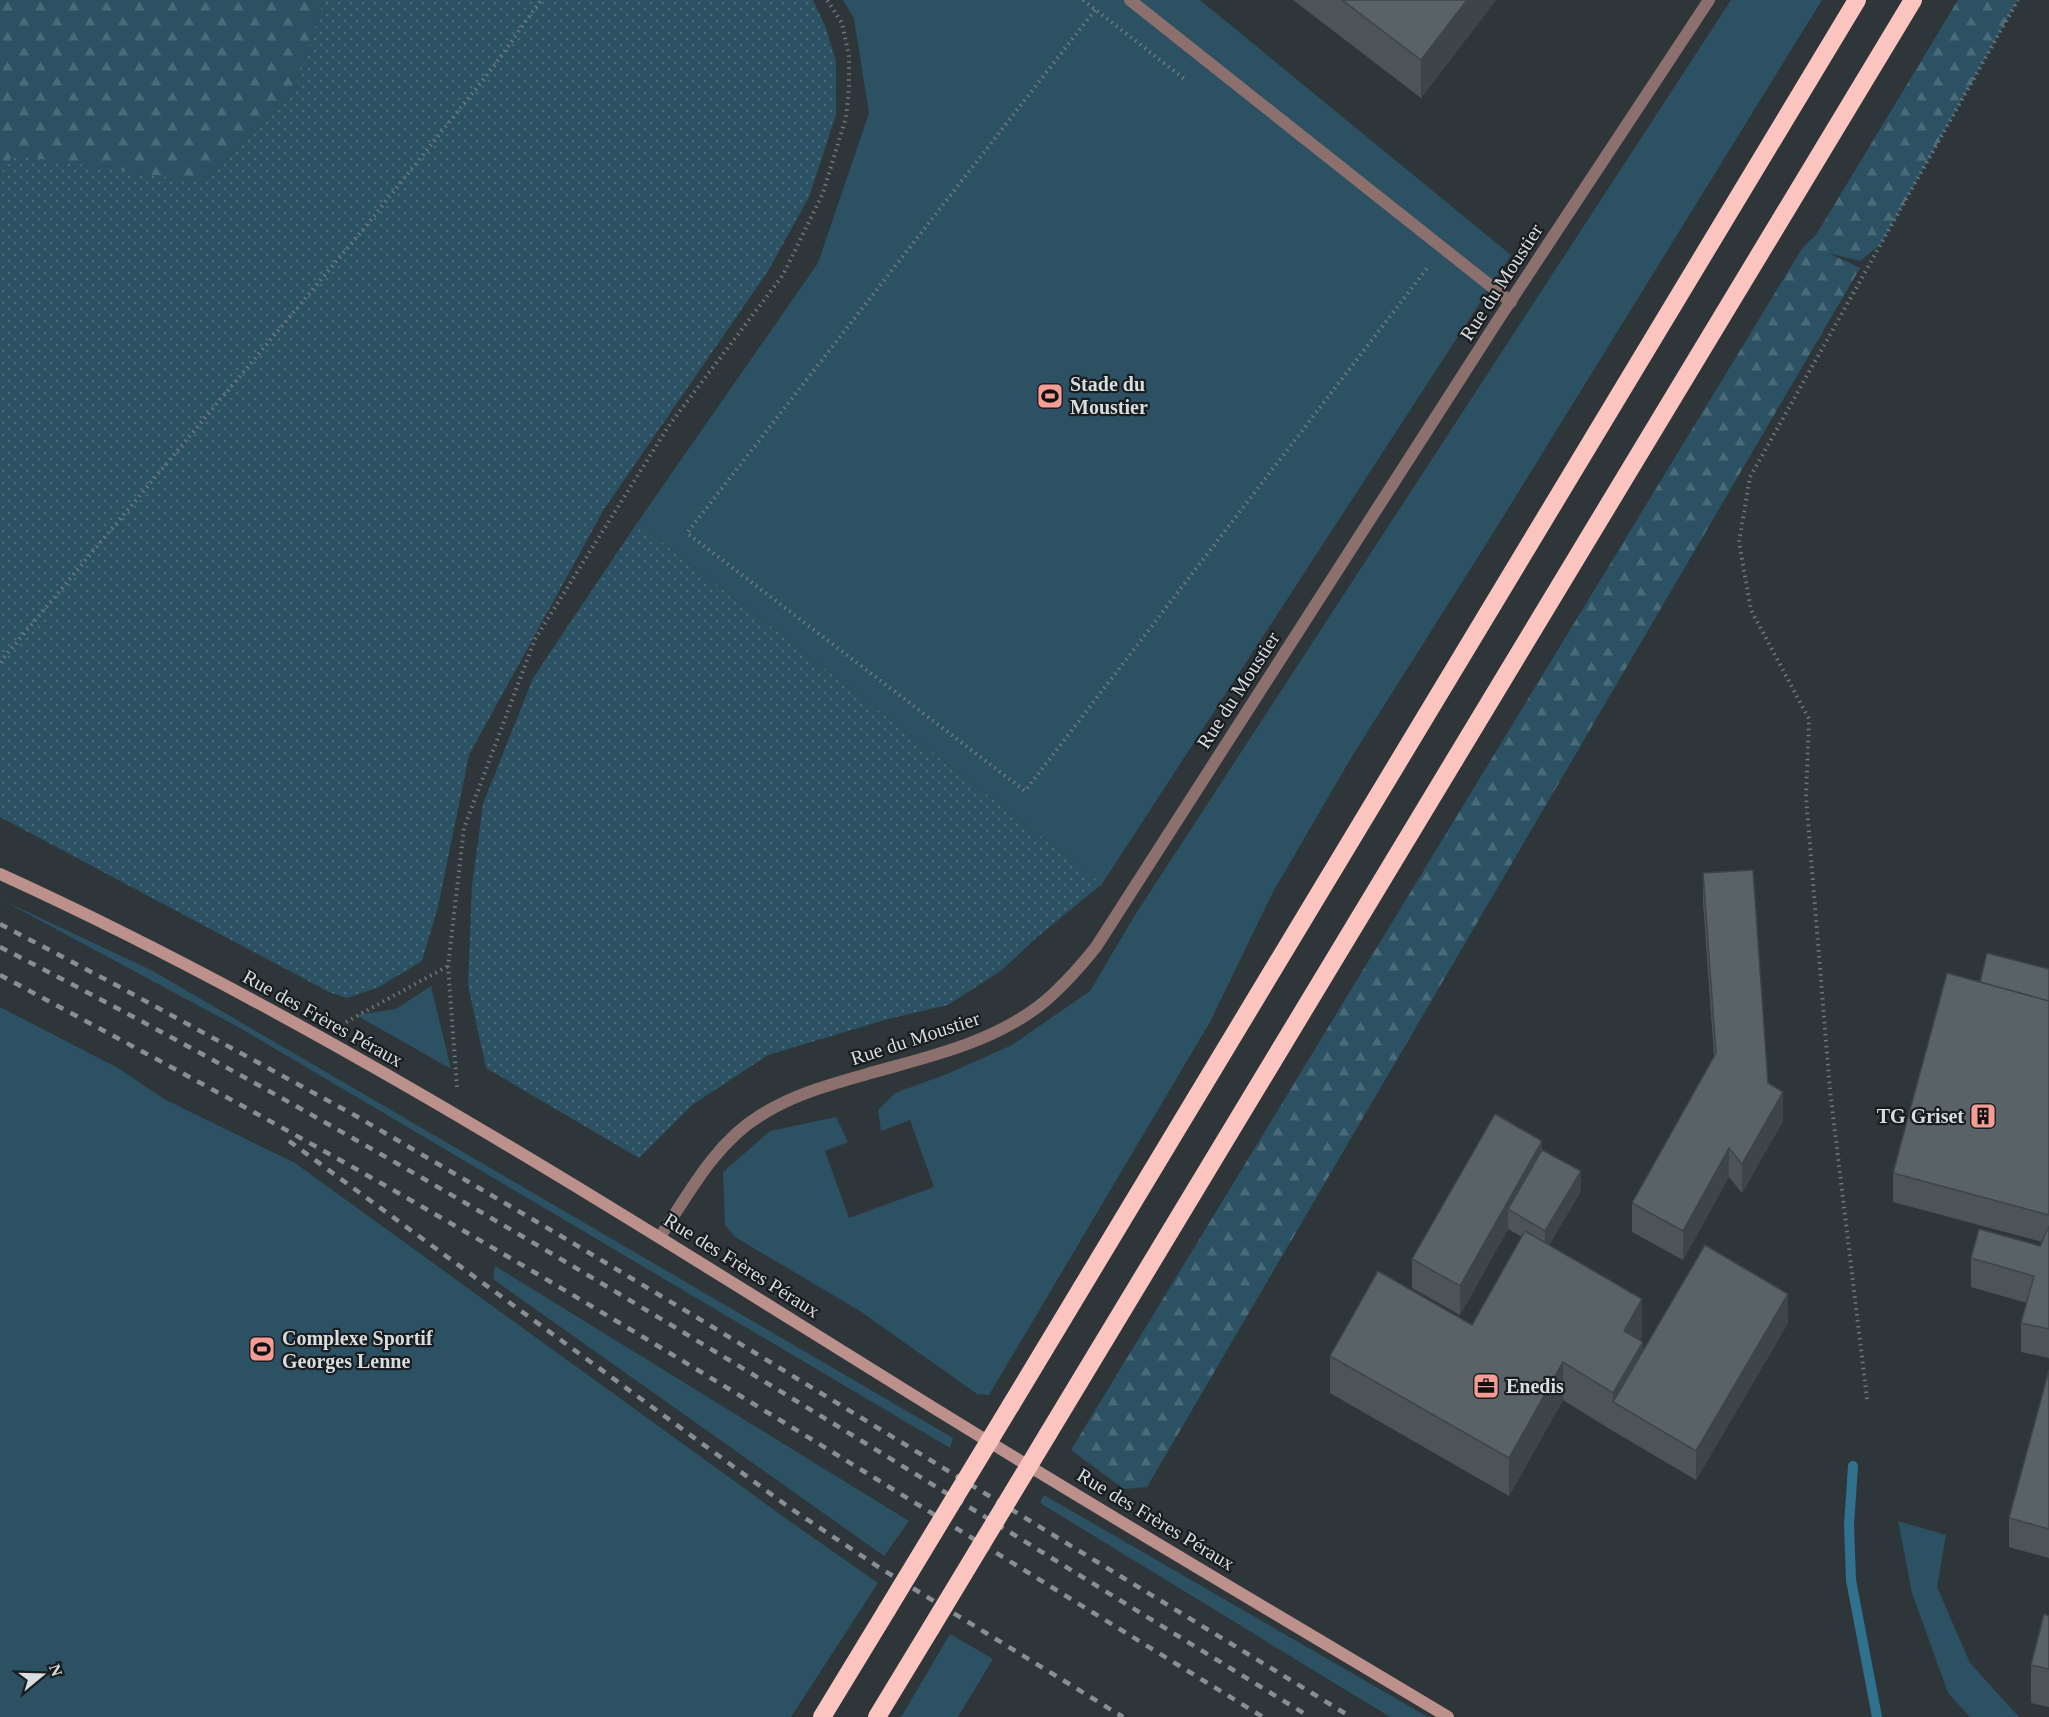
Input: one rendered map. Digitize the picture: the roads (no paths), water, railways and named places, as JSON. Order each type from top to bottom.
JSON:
[{"type":"highway","points":[[822,1717],[1857,0]]},
{"type":"highway","points":[[877,1717],[1913,0]]},
{"type":"street","points":[[1130,0],[1511,302]]},
{"type":"street","name":"Rue du Moustier","points":[[660,1237],[712,1158],[759,1115],[810,1090],[980,1040],[1013,1024],[1040,1006],[1078,969],[1096,947],[1511,302],[1709,0]]},
{"type":"street","name":"Rue des Frères Péraux","points":[[0,874],[173,958],[319,1036],[660,1237],[912,1395],[1448,1717]]},
{"type":"waterway","points":[[1853,1466],[1849,1525],[1851,1580],[1877,1717]]},
{"type":"railway","points":[[0,924],[356,1116],[561,1236],[1351,1717]]},
{"type":"railway","points":[[0,947],[168,1036],[499,1223],[825,1418],[1310,1717]]},
{"type":"railway","points":[[0,975],[335,1157],[548,1280],[1263,1717]]},
{"type":"railway","points":[[289,1141],[790,1508],[880,1568],[1123,1717]]},
{"type":"place","name":"Stade du Moustier","points":[[1050,396]]},
{"type":"place","name":"TG Griset","points":[[1983,1116]]},
{"type":"place","name":"Complexe Sportif Georges Lenne","points":[[262,1349]]},
{"type":"place","name":"Enedis","points":[[1486,1386]]}]
